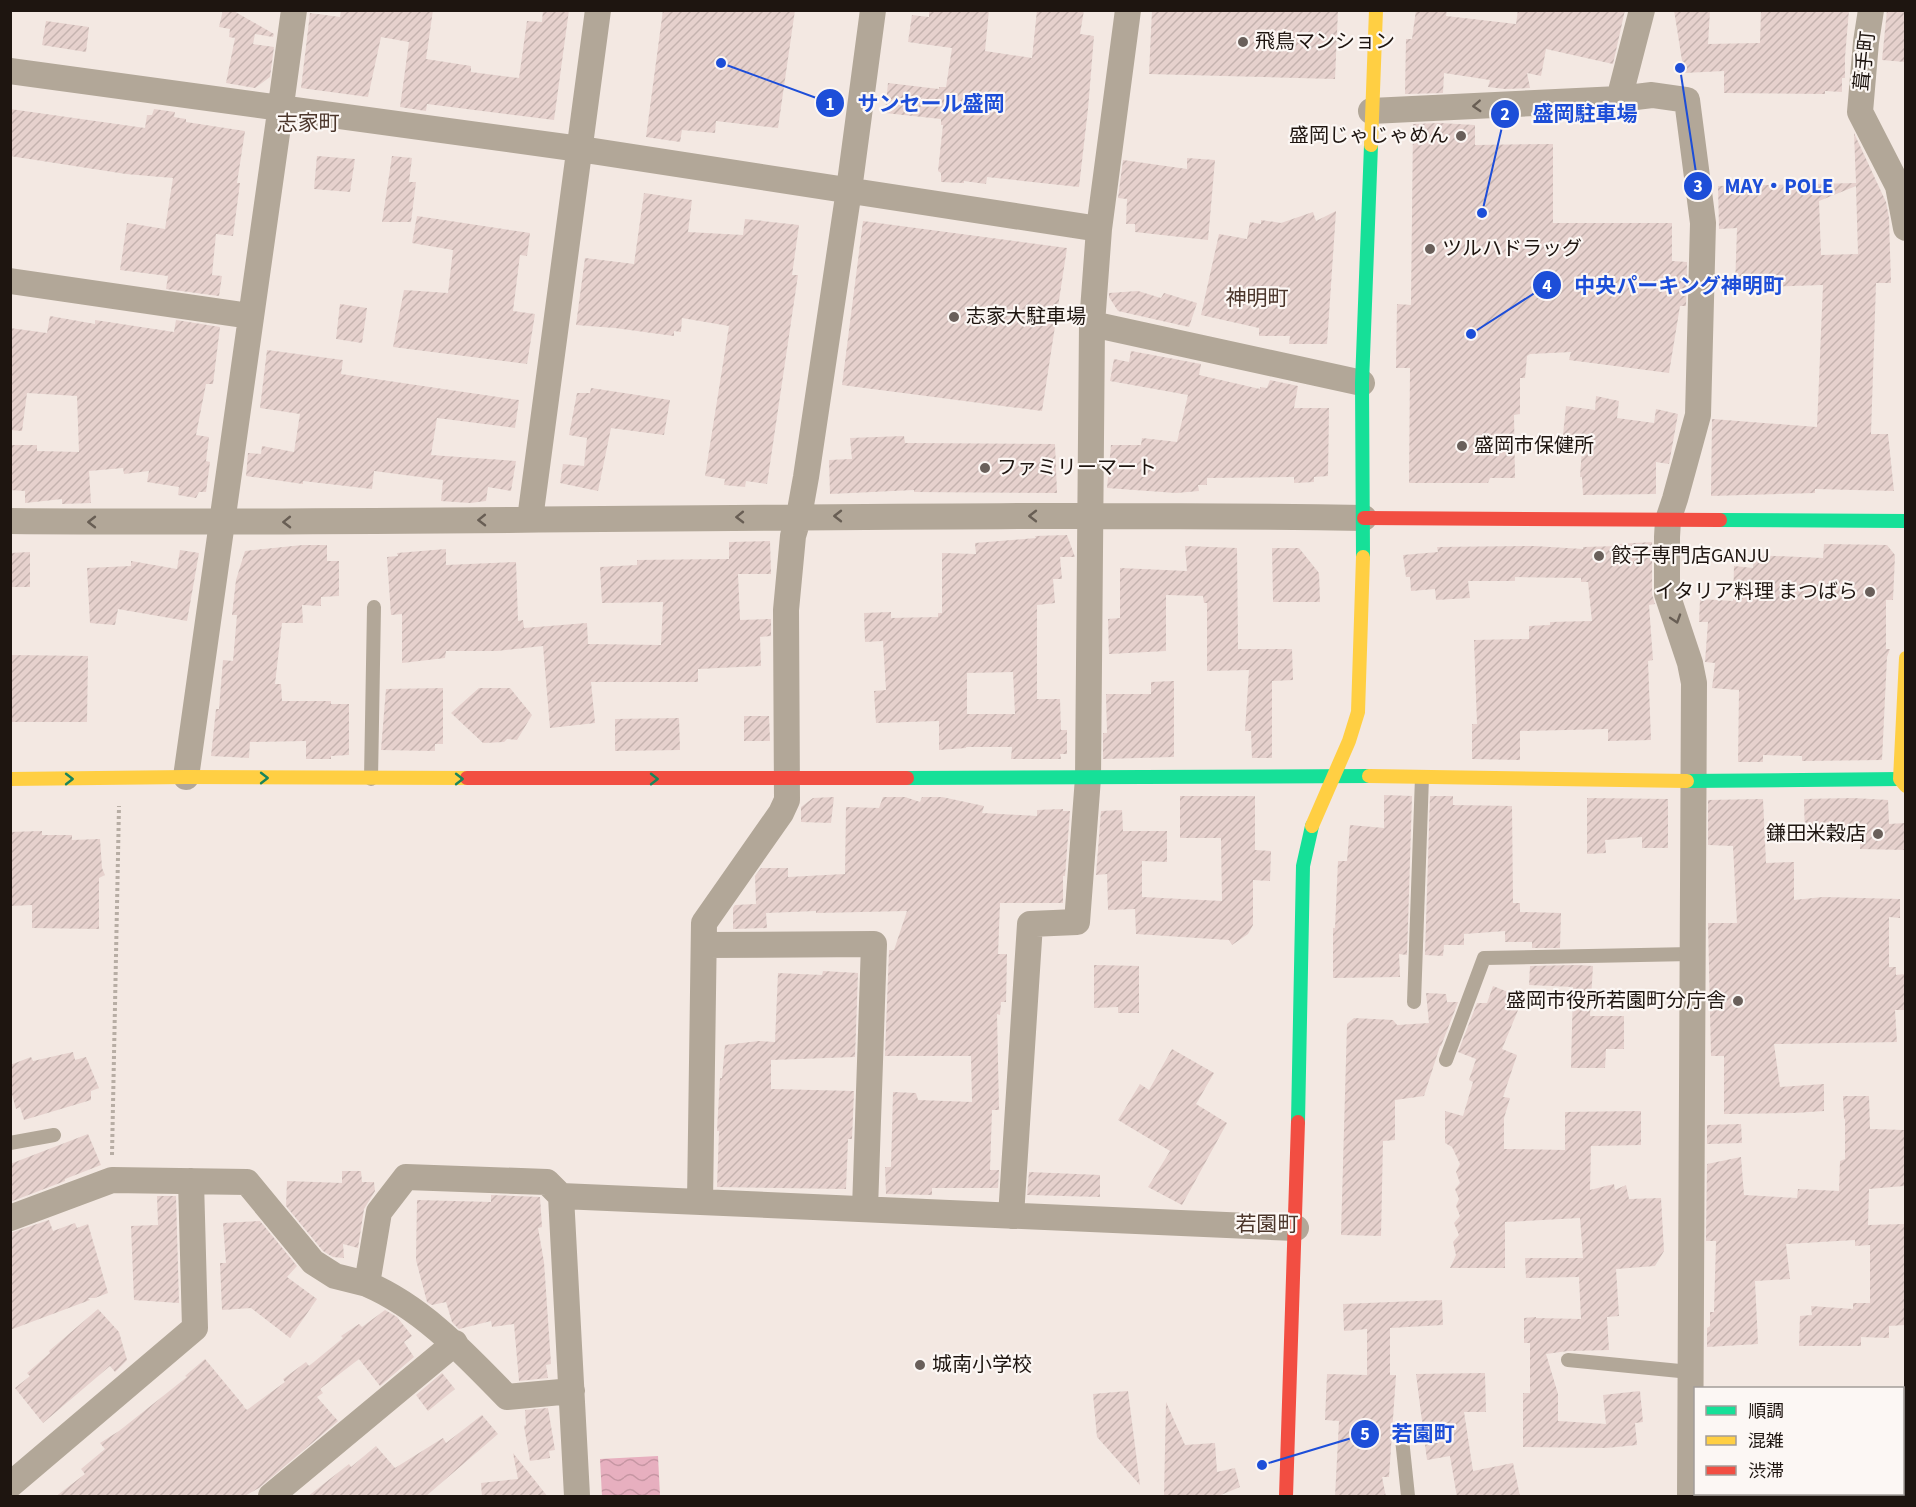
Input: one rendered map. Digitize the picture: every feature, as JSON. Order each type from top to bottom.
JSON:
[{"type":"street","points":[[186,777],[294,10]]},
{"type":"street","points":[[530,519],[598,10]]},
{"type":"street","points":[[700,1202],[704,922],[788,800],[786,610],[793,536],[799,516],[849,190],[873,10]]},
{"type":"street","points":[[1011,1215],[1030,924],[1077,922],[1088,778],[1092,324],[1099,229],[1128,10]]},
{"type":"street","points":[[1286,1497],[1296,1228],[1303,866],[1310,833],[1349,741],[1358,712],[1364,518],[1362,383],[1376,10]]},
{"type":"street","points":[[1619,99],[1642,10]]},
{"type":"street","name":"葺手町","points":[[1871,10],[1860,112],[1898,186],[1905,228]]},
{"type":"street","points":[[10,71],[580,149],[1099,229]]},
{"type":"street","points":[[1371,111],[1619,99],[1652,95],[1687,100],[1703,224],[1698,415],[1668,520],[1667,594],[1690,663],[1694,683],[1690,1497]]},
{"type":"street","points":[[10,281],[250,316]]},
{"type":"street","points":[[1092,324],[1362,383]]},
{"type":"street","points":[[10,521],[223,523],[799,516],[1091,516],[1905,521]]},
{"type":"street","points":[[10,779],[1333,776],[1903,783],[1905,658]]},
{"type":"street","points":[[704,945],[874,944],[865,1209]]},
{"type":"street","points":[[367,1284],[379,1212],[406,1177],[548,1182],[561,1196],[577,1497]]},
{"type":"street","points":[[10,1218],[112,1180],[247,1182],[313,1262],[334,1276],[367,1284],[390,1294],[455,1343],[507,1397],[572,1391]]},
{"type":"street","points":[[10,1485],[195,1328],[191,1181]]},
{"type":"street","points":[[561,1196],[1296,1228]]},
{"type":"street","points":[[271,1497],[455,1343]]},
{"type":"lane","points":[[371,779],[374,607]]},
{"type":"lane","points":[[1414,1002],[1422,777]]},
{"type":"lane","points":[[1446,1060],[1484,958],[1692,954]]},
{"type":"lane","points":[[10,1143],[54,1135]]},
{"type":"lane","points":[[1568,1360],[1690,1372]]},
{"type":"lane","points":[[1402,1439],[1408,1497]]},
{"type":"path","points":[[112,1180],[119,778]]},
{"type":"water","points":[[658,1456],[660,1496],[602,1496],[600,1459]]},
{"type":"building","points":[[223,10],[232,10],[274,34],[273,37],[255,34],[253,44],[274,47],[270,77],[255,88],[226,83],[235,38],[229,37],[230,29],[219,27]]},
{"type":"building","points":[[341,10],[433,10],[426,59],[471,66],[471,72],[519,78],[527,21],[542,22],[543,10],[569,10],[554,120],[427,104],[426,111],[400,107],[409,42],[381,37],[368,97],[301,88],[310,13],[340,17]]},
{"type":"building","points":[[663,10],[795,10],[778,128],[716,121],[715,133],[682,130],[680,142],[646,137]]},
{"type":"building","points":[[929,10],[989,10],[985,51],[1032,58],[1037,10],[1084,10],[1080,34],[1094,36],[1079,187],[987,177],[986,184],[964,181],[964,183],[941,182],[941,173],[938,171],[943,125],[941,125],[941,119],[885,113],[888,83],[939,89],[939,87],[946,87],[952,48],[908,42],[912,15],[929,17]]},
{"type":"building","name":"飛鳥マンション","points":[[1152,10],[1338,10],[1335,79],[1149,74]]},
{"type":"building","points":[[1416,10],[1447,10],[1446,16],[1516,24],[1518,10],[1625,10],[1613,64],[1546,49],[1541,76],[1527,73],[1530,88],[1488,87],[1490,80],[1444,73],[1443,93],[1405,94],[1406,39],[1412,39]]},
{"type":"building","points":[[1674,10],[1710,10],[1708,44],[1760,43],[1761,10],[1849,10],[1842,92],[1825,91],[1825,94],[1724,93],[1724,71],[1684,73]]},
{"type":"building","points":[[1887,10],[1905,10],[1905,62],[1882,60]]},
{"type":"building","points":[[46,21],[89,27],[86,52],[42,45]]},
{"type":"building","points":[[10,109],[145,128],[147,115],[152,115],[154,109],[175,112],[174,117],[186,119],[186,122],[245,131],[237,183],[240,183],[233,236],[216,234],[212,275],[222,276],[219,296],[166,289],[168,276],[120,270],[127,223],[165,229],[173,178],[126,174],[10,156]]},
{"type":"building","points":[[1413,124],[1475,125],[1475,145],[1553,144],[1553,223],[1672,223],[1672,261],[1687,262],[1686,306],[1680,306],[1669,373],[1569,360],[1571,352],[1530,354],[1527,356],[1525,378],[1520,378],[1520,414],[1514,415],[1515,478],[1490,478],[1488,483],[1409,483],[1410,368],[1396,368],[1397,304],[1411,305]]},
{"type":"building","points":[[1854,133],[1886,202],[1889,218],[1891,283],[1876,283],[1871,434],[1888,434],[1894,491],[1815,489],[1815,493],[1711,496],[1712,419],[1817,427],[1823,285],[1735,288],[1737,228],[1719,229],[1718,186],[1856,183]],"holes":[[[1856,186],[1858,254],[1821,255],[1819,201]]]},
{"type":"building","points":[[317,156],[355,159],[350,192],[314,189]]},
{"type":"building","points":[[392,156],[412,158],[409,182],[416,182],[411,222],[382,222]]},
{"type":"building","points":[[1187,158],[1215,160],[1208,240],[1135,232],[1135,224],[1126,224],[1127,199],[1118,198],[1123,160],[1187,169]]},
{"type":"building","points":[[644,193],[692,200],[688,232],[743,235],[745,219],[799,225],[792,275],[798,275],[767,484],[746,481],[745,487],[724,485],[725,479],[705,476],[729,326],[682,318],[681,332],[674,331],[674,336],[576,325],[585,258],[634,264]]},
{"type":"building","points":[[1336,211],[1327,344],[1289,344],[1290,336],[1259,336],[1259,328],[1201,315],[1219,234],[1247,239],[1250,222],[1261,224],[1261,220],[1281,223],[1313,212],[1316,221]]},
{"type":"building","points":[[417,216],[530,233],[527,256],[520,255],[513,311],[535,314],[527,364],[393,347],[404,290],[448,293],[453,250],[412,243]]},
{"type":"building","name":"志家大駐車場","points":[[863,221],[1067,248],[1042,411],[842,385]]},
{"type":"building","points":[[1138,291],[1161,298],[1164,293],[1197,303],[1189,327],[1118,311],[1109,297],[1109,293]]},
{"type":"building","points":[[340,304],[367,308],[362,343],[336,339]]},
{"type":"building","points":[[50,316],[95,324],[95,320],[174,332],[176,320],[220,327],[213,384],[206,384],[196,435],[209,437],[206,461],[210,462],[206,492],[199,492],[196,498],[178,495],[179,487],[147,482],[149,471],[124,474],[123,468],[89,471],[91,503],[62,504],[62,499],[25,503],[25,491],[10,490],[10,445],[37,445],[37,451],[79,452],[77,396],[27,393],[22,431],[10,430],[10,328],[47,333]]},
{"type":"building","points":[[267,350],[343,360],[341,374],[519,400],[515,428],[437,418],[431,455],[516,461],[511,491],[488,487],[486,501],[470,503],[441,501],[443,480],[374,471],[372,489],[303,481],[303,484],[246,476],[248,453],[261,454],[262,446],[294,452],[300,414],[260,408]]},
{"type":"building","points":[[1131,351],[1201,364],[1199,375],[1260,389],[1260,387],[1267,388],[1270,380],[1298,386],[1294,408],[1329,408],[1328,476],[1314,477],[1314,482],[1294,483],[1294,477],[1207,478],[1207,485],[1198,485],[1199,491],[1176,493],[1107,488],[1111,445],[1141,445],[1142,438],[1177,442],[1188,395],[1110,381],[1114,359],[1129,362]]},
{"type":"building","points":[[591,388],[670,400],[664,435],[611,428],[598,491],[560,483],[563,464],[584,466],[587,438],[569,435],[577,393],[590,393]]},
{"type":"building","points":[[1596,396],[1619,401],[1617,418],[1654,423],[1656,409],[1678,414],[1669,464],[1656,462],[1656,494],[1583,495],[1582,477],[1580,477],[1582,449],[1572,448],[1575,436],[1563,435],[1566,406],[1595,410]]},
{"type":"building","name":"ファミリーマート","points":[[904,436],[905,443],[1055,444],[1057,493],[914,492],[914,490],[830,494],[829,460],[852,459],[850,438]]},
{"type":"building","points":[[1067,535],[1075,557],[1060,557],[1062,579],[1053,579],[1055,603],[1037,605],[1037,699],[1060,699],[1061,730],[1067,730],[1067,754],[1060,754],[1061,759],[1011,759],[1012,747],[966,747],[939,750],[939,721],[876,723],[874,691],[886,690],[883,641],[865,642],[864,613],[891,612],[891,618],[938,617],[938,613],[942,613],[942,553],[976,554],[975,543],[1036,538],[1035,536]],"holes":[[[1013,672],[1015,714],[967,714],[967,673]]]},
{"type":"building","points":[[770,541],[771,574],[738,574],[740,620],[771,619],[771,636],[760,637],[761,666],[698,669],[698,682],[591,682],[595,723],[550,728],[543,646],[497,651],[446,651],[445,658],[402,663],[402,614],[391,615],[387,557],[398,556],[397,553],[446,549],[446,565],[516,562],[518,621],[523,620],[524,628],[587,623],[588,644],[661,645],[663,602],[602,603],[600,567],[637,565],[637,560],[729,559],[729,542]]},
{"type":"building","points":[[1652,542],[1652,594],[1655,604],[1649,605],[1653,660],[1648,661],[1651,740],[1608,741],[1608,729],[1520,731],[1520,760],[1472,759],[1472,724],[1477,724],[1474,640],[1529,639],[1529,626],[1550,625],[1550,622],[1592,621],[1588,582],[1581,582],[1581,578],[1515,577],[1515,581],[1468,581],[1470,598],[1436,600],[1435,589],[1411,591],[1410,577],[1406,577],[1403,555],[1438,552],[1437,547],[1534,546],[1583,549],[1583,547]]},
{"type":"building","points":[[1824,544],[1887,545],[1895,555],[1893,600],[1886,600],[1886,649],[1890,649],[1887,657],[1882,760],[1802,761],[1802,756],[1763,755],[1763,762],[1738,762],[1739,690],[1712,688],[1715,663],[1705,662],[1708,622],[1699,622],[1700,599],[1733,601],[1734,566],[1753,568],[1754,555],[1823,558]]},
{"type":"building","points":[[327,545],[327,561],[339,561],[339,596],[321,597],[321,606],[302,605],[303,623],[282,623],[275,684],[281,684],[282,701],[331,701],[331,704],[349,704],[349,755],[331,756],[331,759],[306,759],[306,741],[250,742],[249,758],[211,756],[216,709],[219,709],[223,660],[233,661],[237,615],[232,615],[236,580],[245,551]]},
{"type":"building","points":[[1185,546],[1237,548],[1238,649],[1292,649],[1293,680],[1272,681],[1272,758],[1252,758],[1251,731],[1245,731],[1249,670],[1207,671],[1207,603],[1204,603],[1203,596],[1166,595],[1166,651],[1109,654],[1108,619],[1120,618],[1120,568],[1187,571]]},
{"type":"building","points":[[1272,548],[1299,548],[1319,573],[1320,602],[1273,602]]},
{"type":"building","points":[[180,550],[199,553],[187,621],[118,609],[115,625],[90,623],[87,568],[131,566],[131,561],[177,569]]},
{"type":"building","points":[[30,552],[30,587],[10,587],[10,553]]},
{"type":"building","points":[[10,655],[88,656],[87,722],[10,722]]},
{"type":"building","points":[[1174,681],[1174,757],[1103,759],[1103,733],[1107,733],[1106,694],[1151,694],[1151,682]]},
{"type":"building","points":[[443,688],[443,744],[435,744],[435,751],[381,750],[386,689]]},
{"type":"building","points":[[479,688],[510,688],[532,715],[517,740],[507,739],[504,742],[483,743],[451,713]]},
{"type":"building","points":[[744,716],[769,716],[770,741],[744,741]]},
{"type":"building","points":[[679,718],[680,750],[615,751],[615,719]]},
{"type":"building","points":[[1384,795],[1412,796],[1407,955],[1399,954],[1400,977],[1333,978],[1333,928],[1335,928],[1338,861],[1347,861],[1350,825],[1384,828]]},
{"type":"building","points":[[1180,796],[1255,796],[1255,850],[1271,851],[1270,881],[1253,880],[1253,925],[1248,934],[1232,945],[1229,940],[1136,934],[1135,909],[1108,910],[1107,874],[1096,875],[1101,811],[1122,810],[1123,831],[1167,831],[1167,862],[1142,861],[1142,897],[1222,901],[1221,838],[1180,838]]},
{"type":"building","points":[[1430,796],[1453,796],[1453,805],[1512,806],[1513,903],[1520,903],[1520,912],[1561,913],[1560,948],[1532,948],[1532,942],[1505,942],[1505,931],[1464,934],[1464,945],[1444,945],[1443,956],[1425,955]]},
{"type":"building","points":[[834,797],[831,823],[801,822],[801,807],[813,798]]},
{"type":"building","points":[[883,797],[905,797],[920,802],[922,797],[942,797],[984,806],[982,813],[1037,816],[1037,810],[1070,811],[1065,876],[1063,876],[1063,903],[1000,903],[998,954],[1007,954],[1006,1002],[1001,1002],[1000,1015],[997,1014],[999,1110],[992,1110],[990,1170],[999,1170],[998,1188],[932,1188],[932,1195],[886,1194],[885,1167],[891,1167],[893,1092],[916,1093],[918,1100],[972,1102],[971,1056],[885,1056],[889,950],[894,950],[907,911],[766,913],[767,928],[733,929],[735,905],[756,904],[755,876],[761,868],[788,868],[788,877],[845,874],[846,807],[879,808]]},
{"type":"building","points":[[1587,798],[1668,799],[1668,848],[1642,848],[1642,837],[1605,840],[1606,853],[1587,854]]},
{"type":"building","points":[[1763,799],[1766,863],[1794,862],[1794,900],[1823,897],[1900,899],[1900,918],[1889,917],[1889,967],[1896,967],[1896,975],[1905,974],[1905,1010],[1895,1010],[1897,1042],[1774,1044],[1780,1087],[1824,1084],[1824,1111],[1724,1114],[1724,1056],[1711,1056],[1708,923],[1737,923],[1733,846],[1708,845],[1708,800]]},
{"type":"building","points":[[1804,799],[1888,800],[1889,824],[1905,823],[1905,850],[1860,849],[1860,839],[1805,841]]},
{"type":"building","points":[[42,831],[42,835],[72,835],[72,840],[100,839],[102,868],[105,875],[99,878],[99,929],[32,928],[32,905],[10,906],[10,832]]},
{"type":"building","points":[[1094,965],[1139,966],[1139,1013],[1118,1013],[1118,1007],[1094,1008]]},
{"type":"building","points":[[1530,966],[1593,966],[1590,1016],[1624,1016],[1624,1049],[1606,1049],[1605,1068],[1571,1068],[1573,987],[1529,985]]},
{"type":"building","points":[[823,971],[858,973],[855,1057],[771,1060],[771,1089],[854,1091],[852,1139],[848,1139],[846,1189],[717,1187],[719,1131],[717,1131],[720,1078],[722,1078],[725,1045],[759,1041],[775,1042],[778,973],[822,975]]},
{"type":"building","points":[[1493,986],[1523,998],[1502,1049],[1517,1055],[1503,1097],[1510,1098],[1504,1118],[1504,1149],[1565,1150],[1565,1112],[1641,1111],[1641,1145],[1591,1146],[1590,1190],[1614,1184],[1615,1190],[1626,1185],[1629,1199],[1661,1198],[1664,1251],[1655,1266],[1616,1269],[1619,1316],[1607,1317],[1609,1350],[1546,1354],[1558,1394],[1558,1421],[1606,1424],[1603,1395],[1640,1391],[1643,1422],[1635,1423],[1637,1445],[1606,1448],[1523,1447],[1523,1393],[1530,1393],[1530,1343],[1524,1343],[1524,1318],[1581,1319],[1579,1277],[1526,1278],[1525,1258],[1583,1258],[1580,1218],[1505,1222],[1505,1268],[1450,1268],[1456,1255],[1453,1242],[1459,1235],[1454,1223],[1460,1216],[1456,1206],[1459,1199],[1455,1189],[1460,1183],[1456,1172],[1460,1164],[1452,1147],[1445,1143],[1445,1111],[1463,1116],[1473,1082],[1469,1080],[1476,1059],[1458,1052],[1477,1003],[1487,1003]]},
{"type":"building","points":[[1426,993],[1446,994],[1447,1002],[1458,1002],[1440,1046],[1424,1096],[1395,1100],[1395,1140],[1383,1141],[1381,1236],[1341,1235],[1347,1024],[1354,1018],[1393,1020],[1397,1025],[1429,1023]]},
{"type":"building","points":[[1172,1049],[1214,1073],[1196,1104],[1227,1123],[1182,1205],[1148,1187],[1170,1151],[1118,1120],[1140,1084],[1149,1090]]},
{"type":"building","points":[[73,1052],[75,1060],[86,1057],[99,1088],[91,1091],[91,1100],[24,1120],[20,1107],[16,1109],[10,1087],[10,1065],[31,1057],[33,1061]]},
{"type":"building","points":[[1843,1096],[1869,1096],[1870,1129],[1904,1130],[1904,1186],[1869,1189],[1868,1225],[1905,1224],[1905,1325],[1889,1326],[1889,1338],[1861,1337],[1861,1346],[1799,1346],[1800,1316],[1812,1315],[1811,1306],[1853,1309],[1853,1303],[1870,1303],[1870,1245],[1855,1246],[1855,1240],[1786,1244],[1790,1279],[1755,1281],[1758,1344],[1707,1347],[1710,1312],[1714,1312],[1716,1241],[1706,1241],[1707,1164],[1741,1157],[1744,1195],[1797,1198],[1798,1189],[1839,1191],[1840,1161],[1845,1159]]},
{"type":"building","points":[[1741,1124],[1742,1143],[1707,1144],[1707,1125]]},
{"type":"building","points":[[88,1134],[101,1165],[10,1202],[10,1164]]},
{"type":"building","points":[[342,1171],[361,1171],[362,1182],[374,1182],[375,1191],[364,1209],[358,1248],[343,1244],[344,1258],[333,1257],[323,1251],[286,1206],[287,1181],[342,1183]]},
{"type":"building","points":[[1029,1172],[1100,1175],[1100,1197],[1027,1195]]},
{"type":"building","points":[[491,1195],[540,1197],[542,1227],[538,1228],[544,1262],[551,1364],[546,1365],[548,1378],[519,1381],[514,1324],[492,1327],[491,1321],[459,1329],[452,1322],[446,1302],[432,1305],[427,1302],[416,1260],[417,1200],[491,1202]]},
{"type":"building","points":[[157,1196],[176,1196],[179,1303],[134,1300],[131,1226],[158,1225]]},
{"type":"building","points":[[49,1220],[53,1231],[75,1223],[77,1228],[88,1224],[108,1293],[88,1298],[90,1300],[10,1330],[10,1233]]},
{"type":"building","points":[[260,1221],[297,1266],[287,1277],[317,1299],[290,1338],[251,1308],[222,1310],[220,1263],[226,1263],[223,1223]]},
{"type":"building","points":[[1442,1300],[1443,1325],[1390,1328],[1390,1375],[1396,1375],[1389,1477],[1382,1477],[1386,1497],[1335,1497],[1339,1421],[1325,1420],[1327,1374],[1367,1375],[1367,1329],[1344,1331],[1343,1304]]},
{"type":"building","points":[[98,1309],[119,1332],[127,1360],[115,1372],[110,1366],[43,1423],[15,1388],[30,1376],[27,1373],[50,1353],[49,1351]]},
{"type":"building","points":[[385,1310],[397,1317],[412,1336],[404,1342],[414,1357],[380,1386],[359,1359],[320,1389],[323,1393],[317,1397],[338,1421],[259,1488],[243,1497],[55,1497],[85,1474],[81,1469],[105,1449],[100,1443],[119,1431],[187,1377],[185,1376],[205,1359],[244,1406],[243,1408],[247,1410],[285,1382],[283,1379],[306,1362],[309,1366],[343,1338],[341,1336],[359,1324],[362,1327]]},
{"type":"building","points":[[442,1373],[455,1389],[428,1411],[416,1395]]},
{"type":"building","points":[[1485,1373],[1486,1412],[1464,1412],[1473,1471],[1513,1463],[1520,1496],[1457,1497],[1450,1456],[1427,1460],[1416,1374]]},
{"type":"building","points":[[1128,1391],[1140,1485],[1097,1437],[1093,1394]]},
{"type":"building","points":[[1166,1402],[1185,1445],[1215,1443],[1217,1472],[1235,1468],[1240,1487],[1216,1497],[1164,1497]]},
{"type":"building","points":[[548,1408],[555,1450],[549,1451],[550,1458],[530,1461],[524,1426],[526,1425],[525,1410]]},
{"type":"building","points":[[482,1415],[498,1434],[425,1497],[307,1497],[349,1464],[351,1467],[376,1446],[395,1468],[443,1438],[446,1443]]},
{"type":"building","points":[[513,1453],[548,1497],[482,1497],[481,1483],[518,1479]]},
{"type":"traffic: fast","points":[[1363,557],[1362,383],[1371,145]]},
{"type":"traffic: fast","points":[[1720,520],[1906,521]]},
{"type":"traffic: fast","points":[[907,778],[1369,776]]},
{"type":"traffic: fast","points":[[1687,781],[1900,779]]},
{"type":"traffic: fast","points":[[1298,1122],[1303,866],[1312,826]]},
{"type":"traffic: slow","points":[[1371,145],[1376,10]]},
{"type":"traffic: slow","points":[[1312,826],[1349,741],[1358,712],[1363,557]]},
{"type":"traffic: slow","points":[[1906,658],[1900,779],[1906,786]]},
{"type":"traffic: slow","points":[[1369,776],[1687,781]]},
{"type":"traffic: slow","points":[[10,779],[467,778]]},
{"type":"traffic: jam","points":[[1364,518],[1720,520]]},
{"type":"traffic: jam","points":[[467,778],[907,778]]},
{"type":"traffic: jam","points":[[1286,1496],[1298,1122]]},
{"type":"place","name":"飛鳥マンション","points":[[1243,42]]},
{"type":"place","name":"サンセール盛岡","points":[[721,63]]},
{"type":"place","name":"MAY・POLE","points":[[1680,68]]},
{"type":"place","name":"盛岡じゃじゃめん","points":[[1461,136]]},
{"type":"place","name":"盛岡駐車場","points":[[1482,213]]},
{"type":"place","name":"ツルハドラッグ","points":[[1430,249]]},
{"type":"place","name":"志家大駐車場","points":[[954,317]]},
{"type":"place","name":"中央パーキング神明町","points":[[1471,334]]},
{"type":"place","name":"盛岡市保健所","points":[[1462,446]]},
{"type":"place","name":"ファミリーマート","points":[[985,468]]},
{"type":"place","name":"餃子専門店GANJU","points":[[1599,556]]},
{"type":"place","name":"イタリア料理 まつばら","points":[[1870,592]]},
{"type":"place","name":"鎌田米穀店","points":[[1878,834]]},
{"type":"place","name":"盛岡市役所若園町分庁舎","points":[[1738,1001]]},
{"type":"place","name":"城南小学校","points":[[920,1365]]},
{"type":"place","name":"若園町","points":[[1262,1465]]},
{"type":"district","name":"志家町","points":[[308,123]]},
{"type":"district","name":"神明町","points":[[1257,298]]},
{"type":"district","name":"若園町","points":[[1267,1224]]}]
